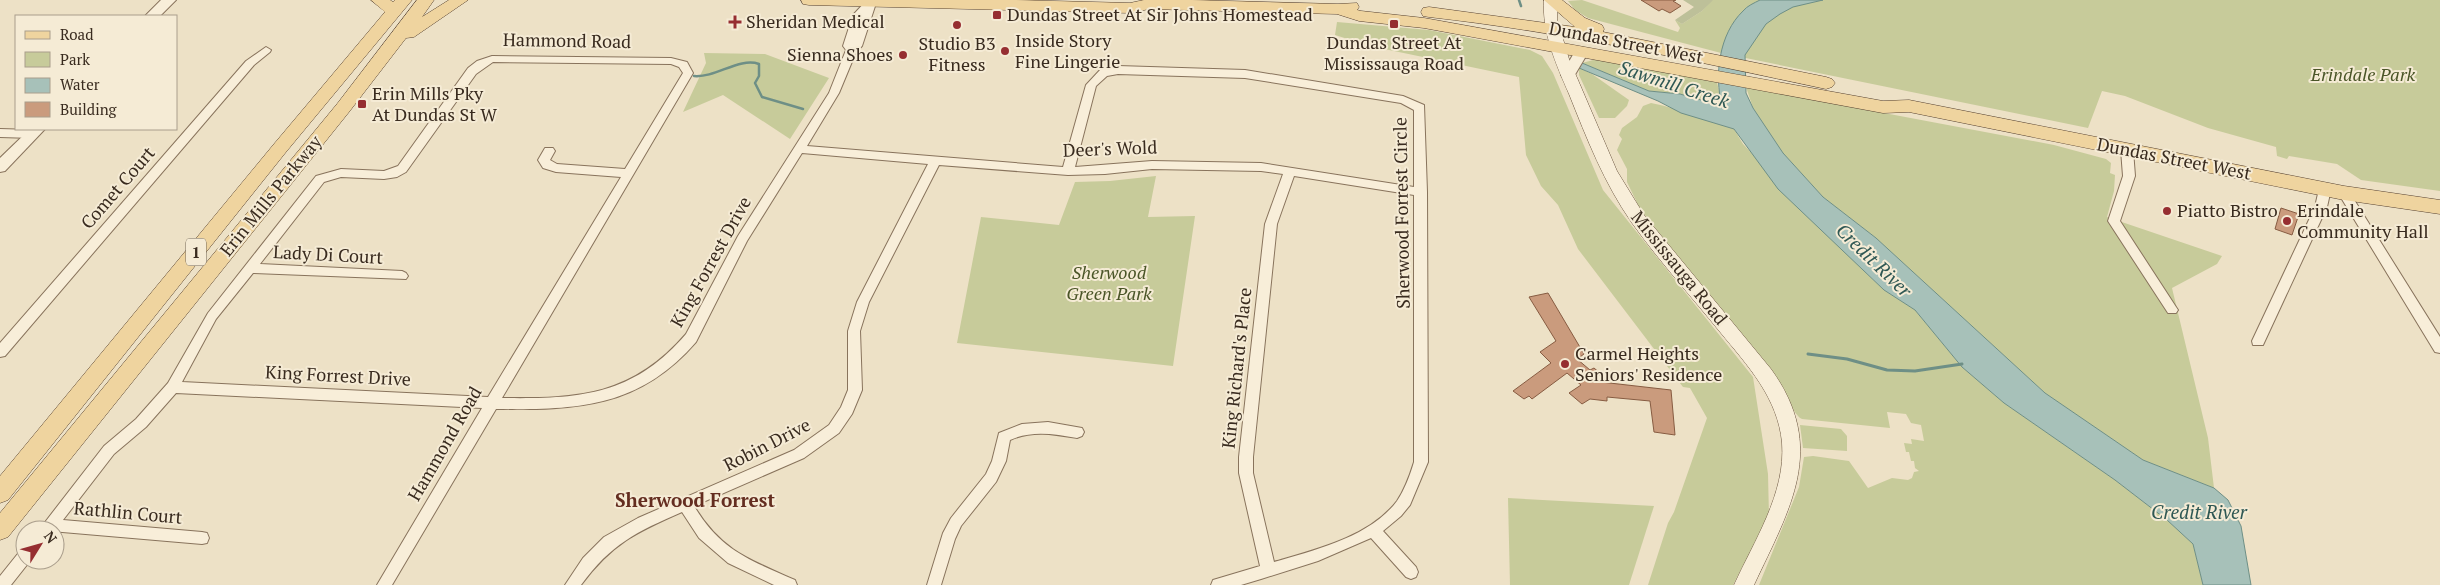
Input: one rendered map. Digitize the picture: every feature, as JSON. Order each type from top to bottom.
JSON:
[{"type":"main road","points":[[379,0],[399,6]]},
{"type":"main road","name":"Erin Mills Parkway","points":[[0,530],[343,108],[426,0]]},
{"type":"main road","points":[[396,38],[415,30],[440,11],[460,0]]},
{"type":"main road","name":"Dundas Street West","points":[[809,0],[1130,8],[1141,2],[1338,9],[1357,6],[1488,18],[1613,39],[1883,107],[1909,106],[2344,193],[2440,208]]},
{"type":"main road","points":[[1552,0],[1579,22],[1602,31],[1613,39]]},
{"type":"main road","name":"Mississauga Road","points":[[1552,0],[1549,10],[1558,47],[1568,75],[1609,172],[1623,197],[1644,227],[1756,363],[1773,387],[1782,407],[1793,449],[1790,477],[1744,585]]},
{"type":"main road","name":"Erin Mills Parkway","points":[[0,493],[274,156],[399,6]]},
{"type":"main road","name":"Dundas Street West","points":[[1338,9],[1359,16],[1424,23],[1688,71],[1792,83]]},
{"type":"street","points":[[153,15],[169,0]]},
{"type":"street","name":"King Forrest Drive","points":[[173,387],[491,403],[552,404],[582,401],[620,391],[643,380],[663,366],[691,338],[742,239],[834,93],[851,50],[857,46],[872,1]]},
{"type":"street","name":"Comet Court","points":[[0,352],[250,63],[266,50]]},
{"type":"street","points":[[1568,75],[1582,51]]},
{"type":"street","name":"Hammond Road","points":[[54,520],[109,450],[141,423],[173,387],[212,316],[252,268],[320,179],[339,171],[387,175],[402,169],[478,64],[492,59],[671,61],[684,65],[688,73],[626,173],[384,585]]},
{"type":"street","name":"Sherwood Forrest Circle","points":[[1068,170],[1091,85],[1104,73],[1118,70],[1246,74],[1403,100],[1420,108],[1422,192],[1421,462],[1413,488],[1396,512],[1374,532],[1297,562],[1218,585]]},
{"type":"street","points":[[0,132],[35,131]]},
{"type":"street","points":[[0,167],[35,131]]},
{"type":"street","name":"Deer's Wold","points":[[798,149],[1068,170],[1105,170],[1161,164],[1261,167],[1422,192]]},
{"type":"street","points":[[2127,150],[2129,176],[2114,221],[2172,310]]},
{"type":"street","points":[[550,151],[544,160],[547,165],[556,168],[626,173]]},
{"type":"street","name":"Robin Drive","points":[[572,585],[588,563],[609,542],[643,522],[799,454],[824,437],[840,421],[847,410],[855,390],[854,331],[863,302],[936,159]]},
{"type":"street","name":"King Richard's Place","points":[[1268,570],[1246,473],[1246,457],[1271,224],[1274,211],[1290,172]]},
{"type":"street","points":[[2258,341],[2322,208],[2325,189]]},
{"type":"street","points":[[2344,193],[2440,348]]},
{"type":"street","name":"Lady Di Court","points":[[252,268],[402,276]]},
{"type":"street","points":[[934,585],[948,538],[956,522],[991,478],[999,461],[1004,437],[1018,429],[1028,427],[1077,432]]},
{"type":"street","points":[[685,505],[703,533],[714,545],[734,560],[790,585]]},
{"type":"street","name":"Rathlin Court","points":[[65,529],[202,538]]},
{"type":"street","points":[[1374,532],[1411,572]]},
{"type":"street","points":[[2,585],[15,569]]},
{"type":"green space","name":"Erindale Park","points":[[1582,0],[1678,32],[1680,28],[1675,20],[1682,24],[1702,11],[1712,0],[2440,0],[2440,191],[2361,180],[2337,164],[2289,156],[2287,159],[2277,156],[2276,147],[2208,128],[2125,96],[2102,91],[2088,128],[1721,53],[1588,18],[1575,10],[1568,1]]},
{"type":"green space","points":[[1683,0],[1713,0],[1702,11],[1682,24],[1675,20],[1694,7]]},
{"type":"green space","points":[[1337,22],[1429,30],[1530,50],[1542,56],[1553,73],[1603,190],[1753,377],[1768,474],[1769,516],[1733,585],[1648,585],[1668,523],[1674,512],[1707,418],[1690,388],[1683,387],[1578,249],[1558,205],[1541,186],[1526,155],[1519,77],[1370,46],[1335,35]]},
{"type":"green space","points":[[704,53],[765,54],[829,78],[790,139],[723,95],[683,112],[706,63]]},
{"type":"green space","points":[[1597,59],[1717,82],[1722,106],[1680,94],[1649,91],[1582,63]]},
{"type":"green space","points":[[1579,68],[1592,74],[1629,100],[1627,106],[1615,118],[1599,118],[1579,75]]},
{"type":"green space","points":[[1746,87],[2054,145],[2106,159],[2111,163],[2110,173],[2115,175],[2114,191],[2107,217],[2222,256],[2217,264],[2172,288],[2208,438],[2214,488],[2143,460],[2045,393],[1876,238],[1823,197],[1783,153],[1753,108]]},
{"type":"green space","points":[[1651,103],[1672,108],[1734,129],[1743,144],[1867,274],[1884,290],[1915,310],[1962,367],[2004,403],[2115,480],[2167,520],[2193,544],[2203,585],[1759,585],[1799,487],[1804,457],[1813,456],[1849,461],[1868,488],[1892,478],[1908,480],[1912,478],[1914,472],[1919,471],[1915,468],[1914,461],[1911,461],[1909,452],[1906,452],[1904,443],[1912,444],[1911,439],[1924,441],[1921,425],[1911,423],[1906,414],[1887,412],[1890,428],[1802,419],[1799,417],[1776,379],[1640,209],[1627,182],[1627,169],[1617,150],[1622,139],[1619,135],[1622,128],[1637,117],[1643,106]]},
{"type":"green space","name":"Sherwood Green Park","points":[[1156,176],[1148,217],[1195,216],[1173,366],[957,343],[981,217],[1059,225],[1075,182],[1110,181]]},
{"type":"green space","points":[[1800,425],[1841,429],[1847,436],[1847,451],[1803,448]]},
{"type":"green space","points":[[1508,498],[1654,506],[1629,585],[1510,585]]},
{"type":"water","name":"Credit River","points":[[1760,0],[1823,0],[1793,7],[1780,14],[1766,24],[1745,55],[1746,93],[1753,108],[1783,153],[1823,197],[1876,238],[2045,393],[2143,460],[2214,488],[2228,500],[2241,526],[2251,585],[2203,585],[2193,544],[2167,520],[2115,480],[2004,403],[1962,367],[1915,310],[1884,290],[1778,189],[1734,129],[1681,113],[1658,101],[1579,68],[1582,63],[1649,91],[1680,94],[1722,106],[1719,68],[1720,56],[1728,31],[1746,8]]},
{"type":"building","points":[[1641,0],[1676,0],[1673,1],[1681,6],[1670,13],[1662,9],[1659,11]]},
{"type":"building","name":"Erindale Community Hall","points":[[2281,208],[2299,214],[2292,235],[2275,229]]},
{"type":"building","name":"Carmel Heights Seniors' Residence","points":[[1548,293],[1584,354],[1577,359],[1590,370],[1594,368],[1601,374],[1592,381],[1671,390],[1675,435],[1654,432],[1650,401],[1607,397],[1607,401],[1590,399],[1582,404],[1569,393],[1581,385],[1567,373],[1532,399],[1529,396],[1524,399],[1513,391],[1551,363],[1540,352],[1556,341],[1529,297]]},
{"type":"waterway","name":"Sawmill Creek","points":[[1519,0],[1521,6]]},
{"type":"waterway","points":[[694,76],[711,74],[744,63],[759,64],[759,76],[755,83],[762,97],[803,109]]},
{"type":"waterway","points":[[1808,354],[1847,359],[1887,370],[1915,371],[1962,364]]},
{"type":"place","name":"Dundas Street At Sir Johns Homestead","points":[[997,15]]},
{"type":"place","name":"Sheridan Medical","points":[[735,22]]},
{"type":"place","name":"Dundas Street At Mississauga Road","points":[[1394,24]]},
{"type":"place","name":"Studio B3 Fitness","points":[[957,25]]},
{"type":"place","name":"Inside Story Fine Lingerie","points":[[1005,51]]},
{"type":"place","name":"Sienna Shoes","points":[[903,55]]},
{"type":"place","name":"Erin Mills Pky At Dundas St W","points":[[362,104]]},
{"type":"place","name":"Piatto Bistro","points":[[2167,211]]},
{"type":"place","name":"Erindale Community Hall","points":[[2287,221]]},
{"type":"place","name":"Carmel Heights Seniors' Residence","points":[[1565,364]]},
{"type":"district","name":"Sherwood Forrest","points":[[695,500]]}]
